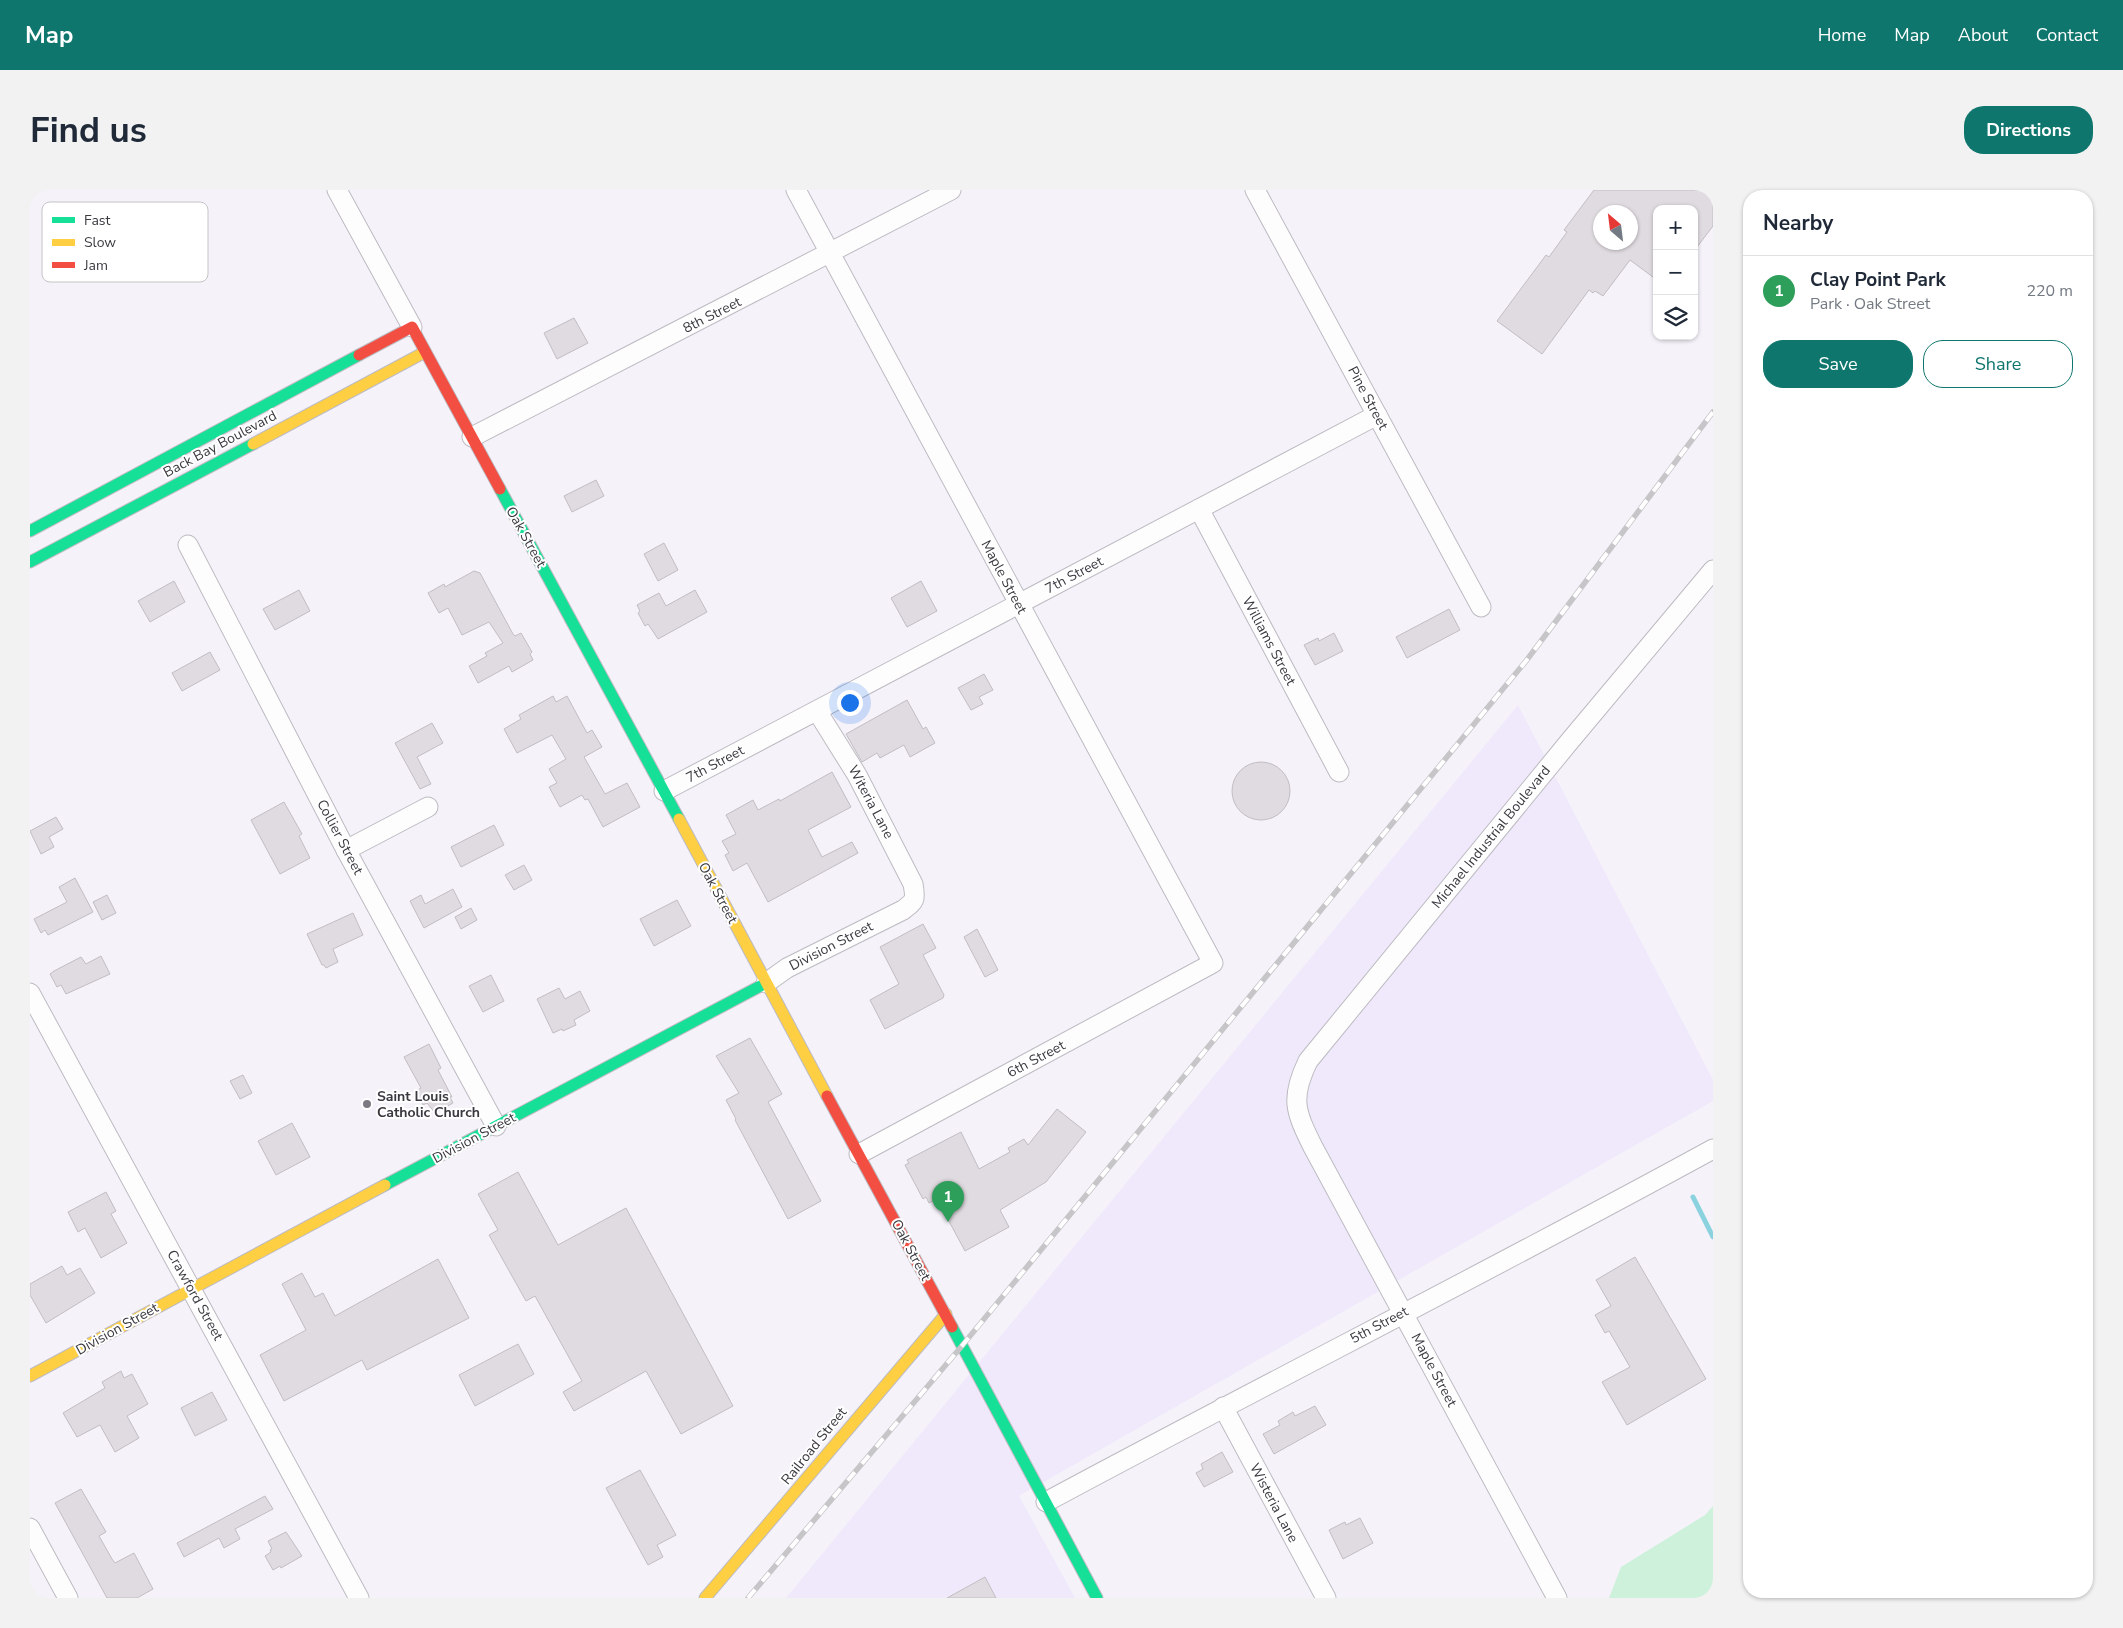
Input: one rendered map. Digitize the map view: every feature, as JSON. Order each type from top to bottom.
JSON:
[{"type":"main road","name":"Oak Street","points":[[412,327],[946,1314],[961,1347],[1097,1598]]},
{"type":"main road","name":"Back Bay Boulevard","points":[[30,531],[412,327]]},
{"type":"main road","name":"Back Bay Boulevard","points":[[30,562],[425,352]]},
{"type":"main road","name":"Division Street","points":[[30,1376],[766,983]]},
{"type":"main road","name":"Railroad Street","points":[[705,1598],[764,1530],[895,1370],[946,1314]]},
{"type":"street","name":"Oak Street","points":[[337,190],[412,327]]},
{"type":"street","name":"Maple Street","points":[[796,190],[1213,964]]},
{"type":"street","name":"8th Street","points":[[472,438],[831,254],[951,190]]},
{"type":"street","name":"Pine Street","points":[[1255,190],[1481,607]]},
{"type":"street","name":"7th Street","points":[[664,791],[1377,415]]},
{"type":"street","name":"Williams Street","points":[[1199,509],[1339,772]]},
{"type":"street","name":"Collier Street","points":[[188,544],[346,850],[496,1126]]},
{"type":"street","name":"Michael Industrial Boulevard","points":[[1299,1115],[1296,1090],[1308,1061],[1569,742],[1713,570]]},
{"type":"street","name":"Witeria Lane","points":[[817,710],[857,775],[913,884],[915,898]]},
{"type":"street","points":[[346,850],[428,807]]},
{"type":"street","name":"Division Street","points":[[766,983],[787,968],[903,910],[912,904],[915,898]]},
{"type":"street","name":"6th Street","points":[[859,1154],[1213,964]]},
{"type":"street","name":"Crawford Street","points":[[30,993],[359,1598]]},
{"type":"street","name":"Maple Street","points":[[1299,1115],[1313,1147],[1557,1598]]},
{"type":"street","name":"5th Street","points":[[1046,1502],[1403,1312],[1588,1218],[1713,1149]]},
{"type":"street","name":"Wisteria Lane","points":[[1223,1407],[1326,1598]]},
{"type":"street","points":[[30,1528],[68,1598]]},
{"type":"shaded area","points":[[1518,705],[1713,1080],[1713,1101],[1019,1496],[1075,1598],[786,1598]]},
{"type":"green space","points":[[1713,1506],[1713,1598],[1609,1598],[1621,1567],[1705,1515]]},
{"type":"building","points":[[1594,190],[1713,190],[1713,226],[1698,246],[1698,205],[1653,205],[1653,277],[1630,260],[1603,296],[1589,290],[1542,354],[1497,321],[1546,255],[1549,257],[1567,232],[1564,230]]},
{"type":"building","points":[[574,318],[588,343],[557,359],[544,333]]},
{"type":"building","points":[[596,480],[604,496],[572,512],[564,496]]},
{"type":"building","points":[[664,543],[678,570],[658,581],[644,554]]},
{"type":"building","points":[[474,571],[480,573],[513,634],[515,636],[521,633],[532,652],[530,654],[533,660],[512,672],[509,666],[478,683],[469,666],[487,656],[485,653],[503,643],[489,622],[462,635],[448,608],[439,613],[428,593],[444,584],[445,587]]},
{"type":"building","points":[[174,581],[185,602],[150,622],[138,601]]},
{"type":"building","points":[[921,581],[937,611],[907,627],[891,598]]},
{"type":"building","points":[[299,590],[310,611],[275,630],[263,609]]},
{"type":"building","points":[[695,590],[707,612],[658,639],[648,624],[645,626],[638,613],[640,611],[637,605],[659,593],[666,606]]},
{"type":"building","points":[[1449,609],[1460,630],[1407,658],[1396,637]]},
{"type":"building","points":[[1334,633],[1343,651],[1315,665],[1304,645],[1318,638],[1319,641]]},
{"type":"building","points":[[210,652],[220,670],[182,691],[172,673]]},
{"type":"building","points":[[984,674],[993,690],[979,697],[983,704],[971,710],[958,688]]},
{"type":"building","points":[[553,696],[556,702],[567,696],[587,733],[592,730],[602,747],[584,757],[605,794],[627,783],[640,807],[603,827],[588,799],[585,800],[582,795],[560,807],[549,787],[557,783],[549,769],[566,759],[552,735],[517,753],[504,729],[521,719],[519,715]]},
{"type":"building","points":[[907,700],[923,729],[926,727],[935,743],[910,757],[904,745],[880,758],[877,753],[862,762],[846,734]]},
{"type":"building","points":[[432,723],[443,743],[417,757],[431,784],[420,789],[395,743]]},
{"type":"building","points":[[1261,762],[1277,767],[1285,775],[1290,791],[1285,807],[1277,815],[1261,820],[1245,815],[1237,807],[1232,791],[1237,775],[1245,767]]},
{"type":"building","points":[[832,772],[851,807],[808,830],[822,857],[852,842],[858,853],[768,902],[747,863],[733,871],[725,855],[729,853],[722,841],[736,834],[726,815],[753,800],[758,810],[779,799],[780,801]]},
{"type":"building","points":[[284,802],[302,834],[299,836],[310,858],[280,874],[251,820]]},
{"type":"building","points":[[56,817],[63,829],[49,837],[54,847],[41,854],[30,831]]},
{"type":"building","points":[[494,825],[504,845],[461,867],[451,847]]},
{"type":"building","points":[[524,865],[532,880],[514,890],[505,875]]},
{"type":"building","points":[[75,878],[93,912],[48,935],[45,930],[41,933],[34,919],[67,902],[59,887]]},
{"type":"building","points":[[453,889],[462,907],[424,928],[410,901],[421,895],[425,904]]},
{"type":"building","points":[[107,895],[116,913],[102,920],[93,902]]},
{"type":"building","points":[[677,900],[691,926],[654,946],[640,919]]},
{"type":"building","points":[[471,908],[477,920],[461,929],[455,917]]},
{"type":"building","points":[[353,913],[363,935],[333,949],[338,962],[326,968],[322,965],[307,934]]},
{"type":"building","points":[[923,924],[936,948],[923,955],[944,995],[943,998],[885,1029],[870,1000],[899,984],[880,947]]},
{"type":"building","points":[[977,929],[998,970],[985,977],[964,937]]},
{"type":"building","points":[[101,956],[110,974],[66,994],[61,985],[57,987],[50,974],[81,957],[86,964]]},
{"type":"building","points":[[491,975],[504,1001],[483,1012],[469,986]]},
{"type":"building","points":[[559,988],[565,999],[580,991],[590,1011],[574,1020],[576,1025],[553,1033],[537,999]]},
{"type":"building","points":[[750,1038],[782,1094],[768,1102],[821,1201],[788,1219],[726,1100],[739,1093],[716,1056]]},
{"type":"building","points":[[429,1044],[441,1068],[438,1070],[452,1097],[450,1097],[453,1103],[435,1113],[427,1103],[423,1105],[416,1091],[421,1088],[404,1057]]},
{"type":"building","points":[[243,1075],[252,1093],[240,1099],[230,1081]]},
{"type":"building","points":[[1057,1109],[1086,1132],[1046,1182],[1000,1210],[1009,1227],[965,1251],[937,1199],[929,1203],[926,1197],[923,1199],[905,1165],[909,1163],[907,1160],[961,1132],[979,1169],[1010,1152],[1008,1148],[1024,1139],[1028,1145]]},
{"type":"building","points":[[292,1123],[310,1157],[276,1175],[258,1141]]},
{"type":"building","points":[[518,1172],[558,1245],[626,1208],[733,1406],[681,1434],[646,1371],[574,1411],[563,1392],[582,1381],[535,1296],[526,1301],[489,1235],[498,1230],[478,1194]]},
{"type":"building","points":[[106,1192],[116,1211],[111,1214],[127,1243],[101,1258],[85,1228],[78,1232],[68,1212]]},
{"type":"building","points":[[1635,1257],[1706,1379],[1627,1425],[1602,1382],[1630,1367],[1609,1331],[1605,1333],[1595,1315],[1611,1306],[1596,1280]]},
{"type":"building","points":[[438,1259],[469,1318],[367,1370],[362,1360],[284,1401],[260,1355],[306,1330],[282,1284],[302,1273],[315,1297],[323,1293],[335,1316]]},
{"type":"building","points":[[62,1266],[67,1275],[80,1268],[95,1293],[46,1323],[30,1295],[30,1284]]},
{"type":"building","points":[[518,1344],[534,1374],[475,1406],[459,1375]]},
{"type":"building","points":[[121,1371],[124,1378],[132,1374],[148,1404],[127,1416],[139,1438],[115,1452],[100,1425],[77,1437],[63,1413],[105,1388],[102,1382]]},
{"type":"building","points":[[212,1392],[227,1420],[195,1436],[181,1408]]},
{"type":"building","points":[[1315,1406],[1326,1425],[1274,1454],[1263,1434],[1280,1425],[1278,1421],[1293,1412],[1295,1416]]},
{"type":"building","points":[[1222,1452],[1233,1472],[1204,1487],[1196,1473],[1203,1469],[1201,1464]]},
{"type":"building","points":[[640,1470],[676,1535],[657,1545],[663,1557],[648,1565],[606,1488]]},
{"type":"building","points":[[81,1489],[106,1532],[99,1536],[112,1559],[115,1563],[134,1553],[153,1589],[137,1598],[107,1598],[55,1503]]},
{"type":"building","points":[[265,1496],[273,1509],[235,1529],[240,1539],[224,1548],[219,1538],[184,1557],[177,1543]]},
{"type":"building","points":[[1360,1518],[1373,1543],[1343,1559],[1329,1530],[1345,1522],[1346,1525]]},
{"type":"building","points":[[286,1532],[302,1556],[281,1568],[280,1566],[273,1570],[265,1556],[272,1549],[268,1541]]},
{"type":"building","points":[[985,1577],[996,1598],[947,1598]]},
{"type":"waterway","points":[[1693,1197],[1713,1237]]},
{"type":"railway","points":[[748,1598],[961,1347],[1526,661],[1713,412]]},
{"type":"traffic: fast","points":[[30,531],[359,355]]},
{"type":"traffic: fast","points":[[30,562],[253,444]]},
{"type":"traffic: fast","points":[[500,489],[679,819]]},
{"type":"traffic: fast","points":[[385,1185],[766,983]]},
{"type":"traffic: fast","points":[[952,1327],[1097,1598]]},
{"type":"traffic: slow","points":[[253,444],[425,352]]},
{"type":"traffic: slow","points":[[679,819],[827,1096]]},
{"type":"traffic: slow","points":[[30,1376],[385,1185]]},
{"type":"traffic: slow","points":[[705,1598],[946,1314]]},
{"type":"traffic: jam","points":[[359,355],[412,327],[500,489]]},
{"type":"traffic: jam","points":[[827,1096],[952,1327]]},
{"type":"place","name":"Saint Louis Catholic Church","points":[[367,1104]]},
{"type":"place","name":"Clay Point Park","points":[[948,1222]]}]
